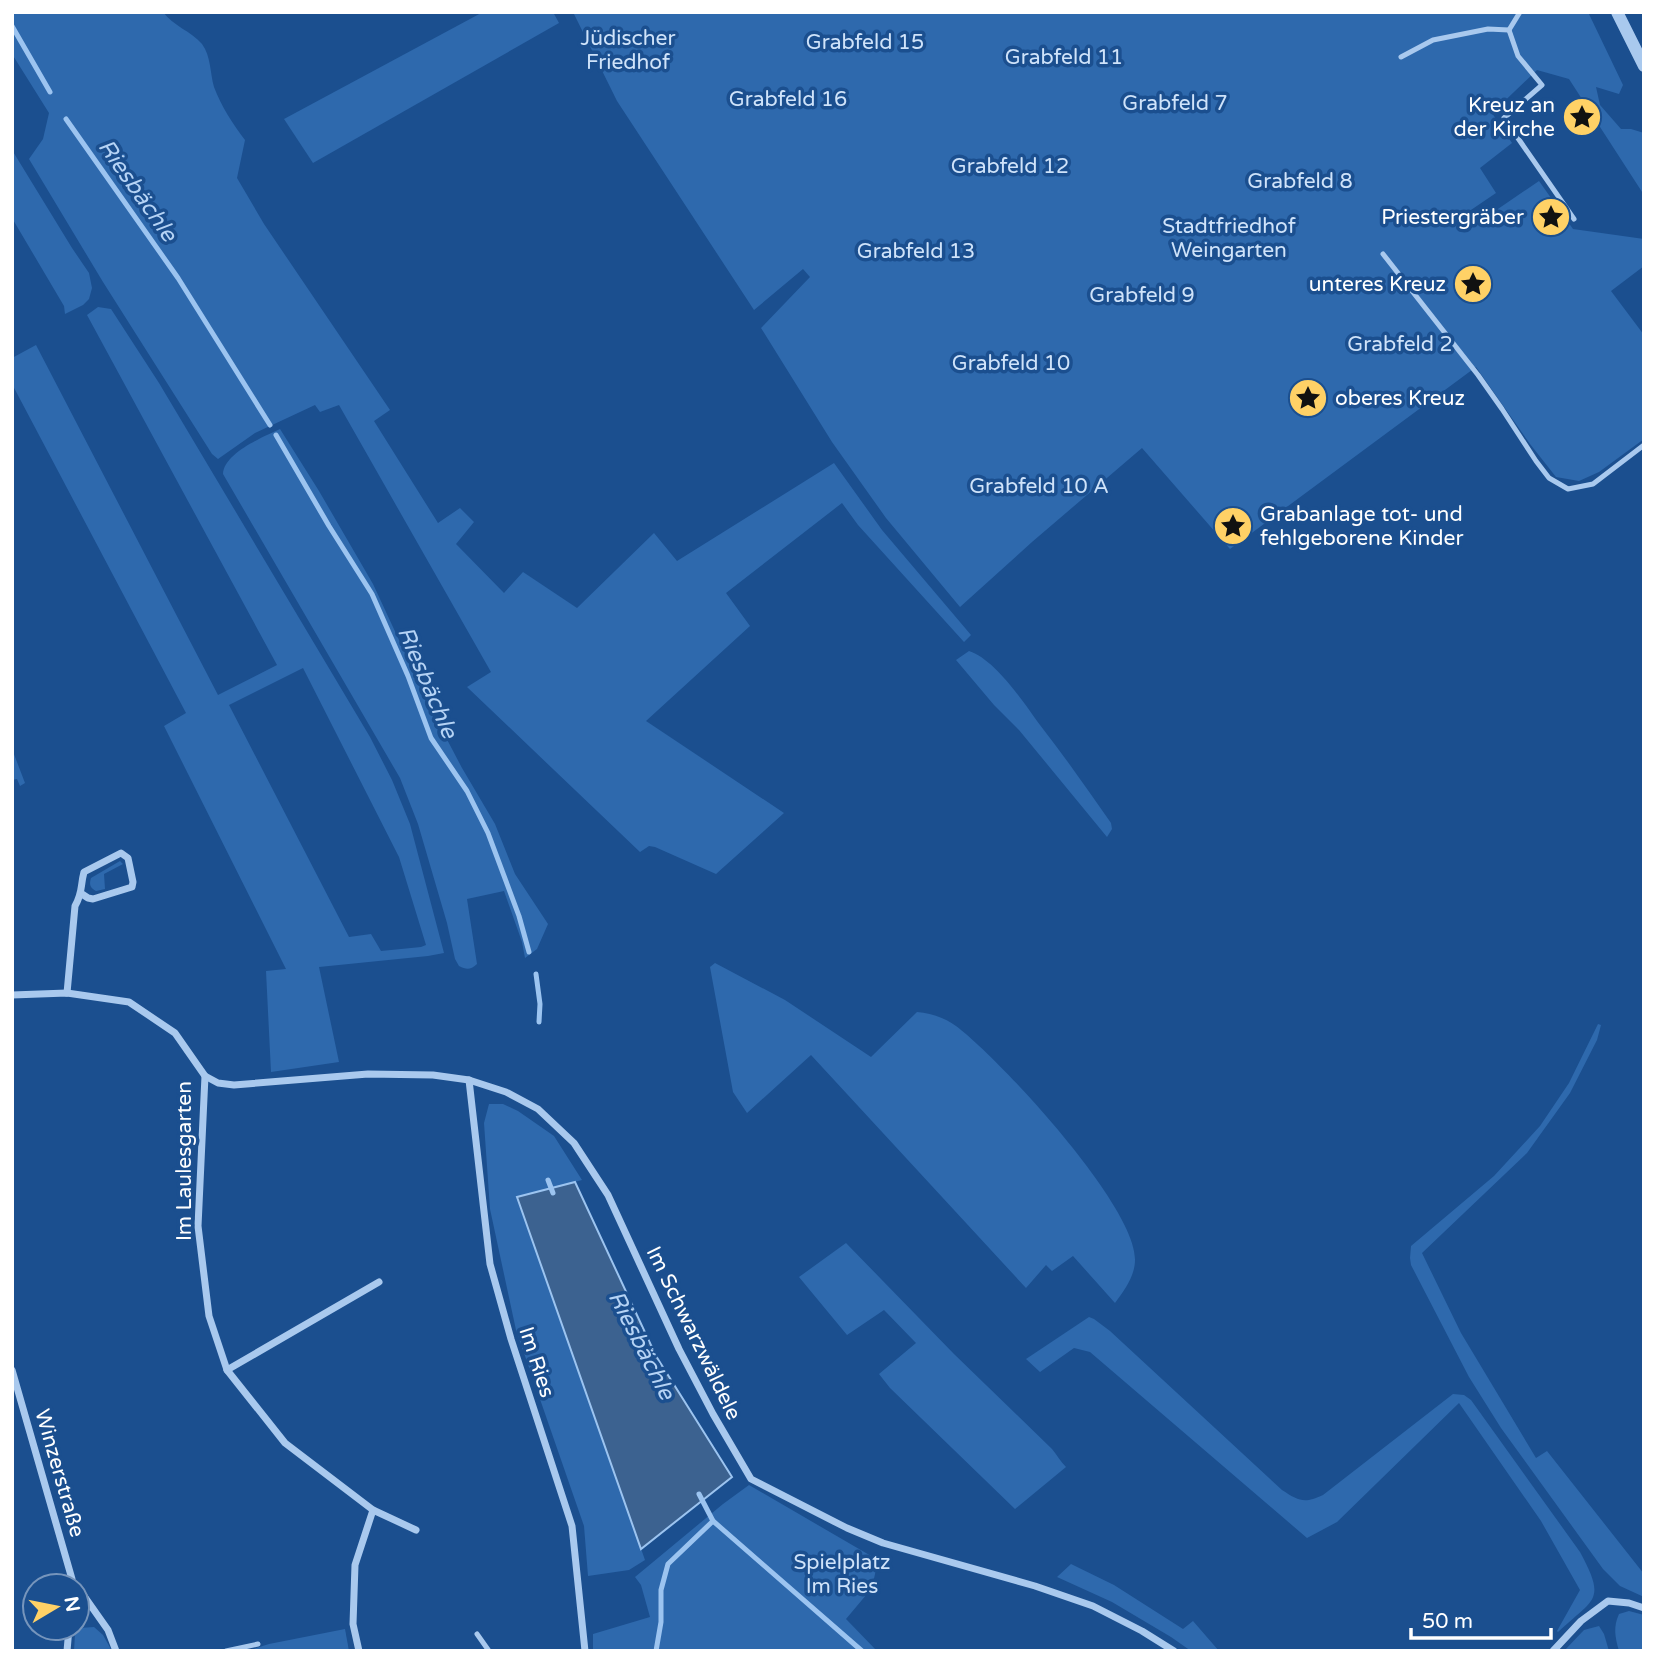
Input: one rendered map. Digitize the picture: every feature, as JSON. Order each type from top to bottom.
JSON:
[{"type":"street","points":[[1617,12],[1644,66]]},
{"type":"street","points":[[67,993],[75,906],[82,894],[84,872],[121,853],[128,858],[132,887],[93,899],[82,894]]},
{"type":"street","name":"Im Laulesgarten","points":[[12,995],[67,993],[129,1002],[175,1033],[205,1076],[198,1226],[209,1315],[227,1370],[285,1443],[373,1510],[416,1530]]},
{"type":"street","name":"Im Schwarzwäldele","points":[[205,1076],[219,1083],[234,1085],[368,1074],[433,1075],[469,1080],[506,1092],[538,1109],[574,1143],[608,1195],[679,1349],[751,1479],[847,1528],[883,1543],[1035,1586],[1093,1606],[1174,1651]]},
{"type":"street","name":"Im Ries","points":[[469,1080],[491,1264],[511,1339],[572,1526],[585,1651]]},
{"type":"street","points":[[227,1370],[379,1282]]},
{"type":"street","name":"Winzerstraße","points":[[12,1370],[71,1572]]},
{"type":"street","points":[[359,1651],[353,1624],[355,1564],[373,1510]]},
{"type":"street","points":[[1553,1651],[1581,1621],[1608,1601],[1644,1608]]},
{"type":"street","name":"Winzerstraße","points":[[91,1608],[107,1630],[116,1651]]},
{"type":"lane","points":[[1509,30],[1520,12]]},
{"type":"lane","points":[[1401,57],[1433,40],[1488,29],[1509,30]]},
{"type":"lane","points":[[1509,30],[1518,56],[1542,85],[1504,118],[1574,219]]},
{"type":"lane","points":[[1383,254],[1478,375],[1549,478],[1568,489],[1593,484],[1644,445]]},
{"type":"lane","points":[[477,1634],[489,1651]]},
{"type":"lane","points":[[226,1651],[258,1644]]},
{"type":"green space","points":[[12,12],[163,12],[202,44],[217,94],[245,140],[237,178],[264,224],[390,410],[374,421],[438,523],[460,508],[474,522],[456,544],[504,593],[523,572],[577,608],[654,533],[677,561],[834,463],[882,530],[971,635],[964,642],[858,525],[842,503],[726,593],[750,626],[646,721],[784,813],[716,874],[655,847],[649,846],[640,852],[467,687],[491,672],[339,405],[320,412],[315,405],[255,433],[218,459],[212,454],[29,159],[43,139],[49,113],[12,54]]},
{"type":"green space","points":[[483,12],[553,12],[559,23],[313,163],[284,119]]},
{"type":"green space","name":"Stadtfriedhof Weingarten","points":[[573,12],[1588,12],[1623,85],[1619,94],[1596,87],[1600,105],[1621,129],[1644,133],[1644,195],[1569,79],[1537,70],[1492,113],[1512,143],[1480,168],[1496,193],[1468,212],[1476,224],[1539,181],[1573,229],[1644,239],[1644,266],[1611,291],[1644,335],[1644,439],[1599,472],[1579,481],[1556,477],[1476,367],[1230,549],[1142,448],[960,607],[886,518],[832,442],[761,328],[810,277],[803,269],[754,310],[617,101]]},
{"type":"green space","points":[[12,150],[89,273],[92,288],[89,299],[65,314],[64,306],[12,218]]},
{"type":"green space","points":[[98,307],[111,309],[159,383],[370,737],[410,824],[444,953],[319,967],[339,1062],[271,1072],[266,971],[286,969],[164,726],[186,713],[12,384],[12,358],[36,345],[218,695],[277,665],[87,315]],"holes":[[[303,668],[399,857],[426,945],[381,951],[371,934],[349,937],[229,705]]]},
{"type":"green space","points":[[280,429],[373,584],[431,709],[495,824],[515,874],[548,924],[537,949],[525,958],[504,891],[467,899],[477,964],[468,969],[459,966],[418,824],[400,778],[223,474],[225,466],[237,453]]},
{"type":"green space","points":[[969,651],[999,672],[1058,749],[1111,823],[1112,829],[1107,837],[1019,730],[956,660]]},
{"type":"green space","points":[[12,749],[25,783],[20,786],[17,779],[12,780]]},
{"type":"green space","points":[[120,861],[123,864],[104,874],[105,889],[92,889],[91,878]]},
{"type":"green space","points":[[715,963],[785,1000],[871,1057],[917,1012],[938,1016],[956,1026],[976,1043],[1062,1135],[1114,1205],[1129,1236],[1135,1260],[1131,1277],[1115,1303],[1073,1256],[1052,1271],[1046,1265],[1026,1288],[811,1055],[747,1113],[733,1092],[710,967]]},
{"type":"green space","points":[[1598,1024],[1601,1025],[1597,1040],[1570,1093],[1527,1153],[1422,1253],[1461,1333],[1536,1458],[1547,1451],[1644,1574],[1644,1597],[1620,1586],[1603,1569],[1501,1428],[1469,1377],[1411,1265],[1410,1258],[1411,1246],[1494,1176],[1540,1126],[1569,1083]]},
{"type":"green space","points":[[489,1104],[503,1104],[518,1111],[554,1136],[582,1180],[518,1197],[645,1560],[629,1570],[588,1576],[584,1526],[516,1330],[490,1209],[484,1123]]},
{"type":"green space","points":[[846,1243],[954,1354],[1052,1449],[1066,1467],[1015,1509],[890,1388],[879,1374],[916,1343],[884,1310],[847,1335],[799,1277]]},
{"type":"green space","points":[[1089,1317],[1110,1331],[1282,1490],[1302,1500],[1323,1495],[1453,1394],[1464,1395],[1471,1400],[1580,1552],[1593,1581],[1593,1598],[1557,1631],[1580,1590],[1541,1521],[1459,1403],[1337,1522],[1307,1538],[1090,1352],[1074,1348],[1040,1372],[1026,1359]]},
{"type":"green space","name":"Spielplatz Im Ries","points":[[749,1485],[878,1560],[872,1588],[846,1619],[877,1651],[593,1651],[593,1634],[650,1617],[641,1585],[635,1577]]},
{"type":"green space","points":[[1071,1564],[1114,1585],[1183,1629],[1193,1621],[1219,1651],[1191,1651],[1112,1602],[1057,1577]]},
{"type":"green space","points":[[1629,1611],[1644,1615],[1644,1651],[1619,1651],[1616,1623],[1619,1614]]},
{"type":"green space","points":[[1599,1626],[1609,1651],[1564,1651],[1584,1630]]},
{"type":"green space","points":[[91,1627],[103,1635],[112,1651],[74,1651],[75,1642],[91,1642]]},
{"type":"green space","points":[[345,1629],[349,1651],[247,1651],[269,1644]]},
{"type":"water","points":[[575,1182],[656,1356],[732,1477],[641,1549],[517,1197]]},
{"type":"waterway","name":"Riesbächle","points":[[12,26],[50,92]]},
{"type":"waterway","name":"Riesbächle","points":[[66,119],[178,278],[270,425]]},
{"type":"waterway","name":"Riesbächle","points":[[276,435],[372,594],[408,676],[431,738],[467,791],[488,833],[519,916],[529,952]]},
{"type":"waterway","name":"Riesbächle","points":[[536,974],[540,1004],[539,1022]]},
{"type":"waterway","name":"Riesbächle","points":[[548,1180],[553,1193]]},
{"type":"waterway","name":"Riesbächle","points":[[699,1494],[713,1521],[862,1651]]},
{"type":"waterway","name":"Riesbächle","points":[[656,1651],[661,1622],[661,1590],[668,1564],[713,1521]]},
{"type":"place","name":"Kreuz an der Kirche","points":[[1582,117]]},
{"type":"place","name":"Priestergräber","points":[[1551,217]]},
{"type":"place","name":"unteres Kreuz","points":[[1473,284]]},
{"type":"place","name":"oberes Kreuz","points":[[1308,398]]},
{"type":"place","name":"Grabanlage tot- und fehlgeborene Kinder","points":[[1233,526]]},
{"type":"park label","name":"Grabfeld 15","points":[[865,42]]},
{"type":"park label","name":"Jüdischer Friedhof","points":[[628,50]]},
{"type":"park label","name":"Grabfeld 11","points":[[1064,57]]},
{"type":"park label","name":"Grabfeld 16","points":[[788,99]]},
{"type":"park label","name":"Grabfeld 7","points":[[1175,103]]},
{"type":"park label","name":"Grabfeld 12","points":[[1010,166]]},
{"type":"park label","name":"Grabfeld 8","points":[[1300,181]]},
{"type":"park label","name":"Grabfeld 13","points":[[916,251]]},
{"type":"park label","name":"Grabfeld 9","points":[[1142,295]]},
{"type":"park label","name":"Grabfeld 2","points":[[1400,344]]},
{"type":"park label","name":"Grabfeld 10","points":[[1011,363]]},
{"type":"park label","name":"Grabfeld 10 A","points":[[1039,486]]}]
